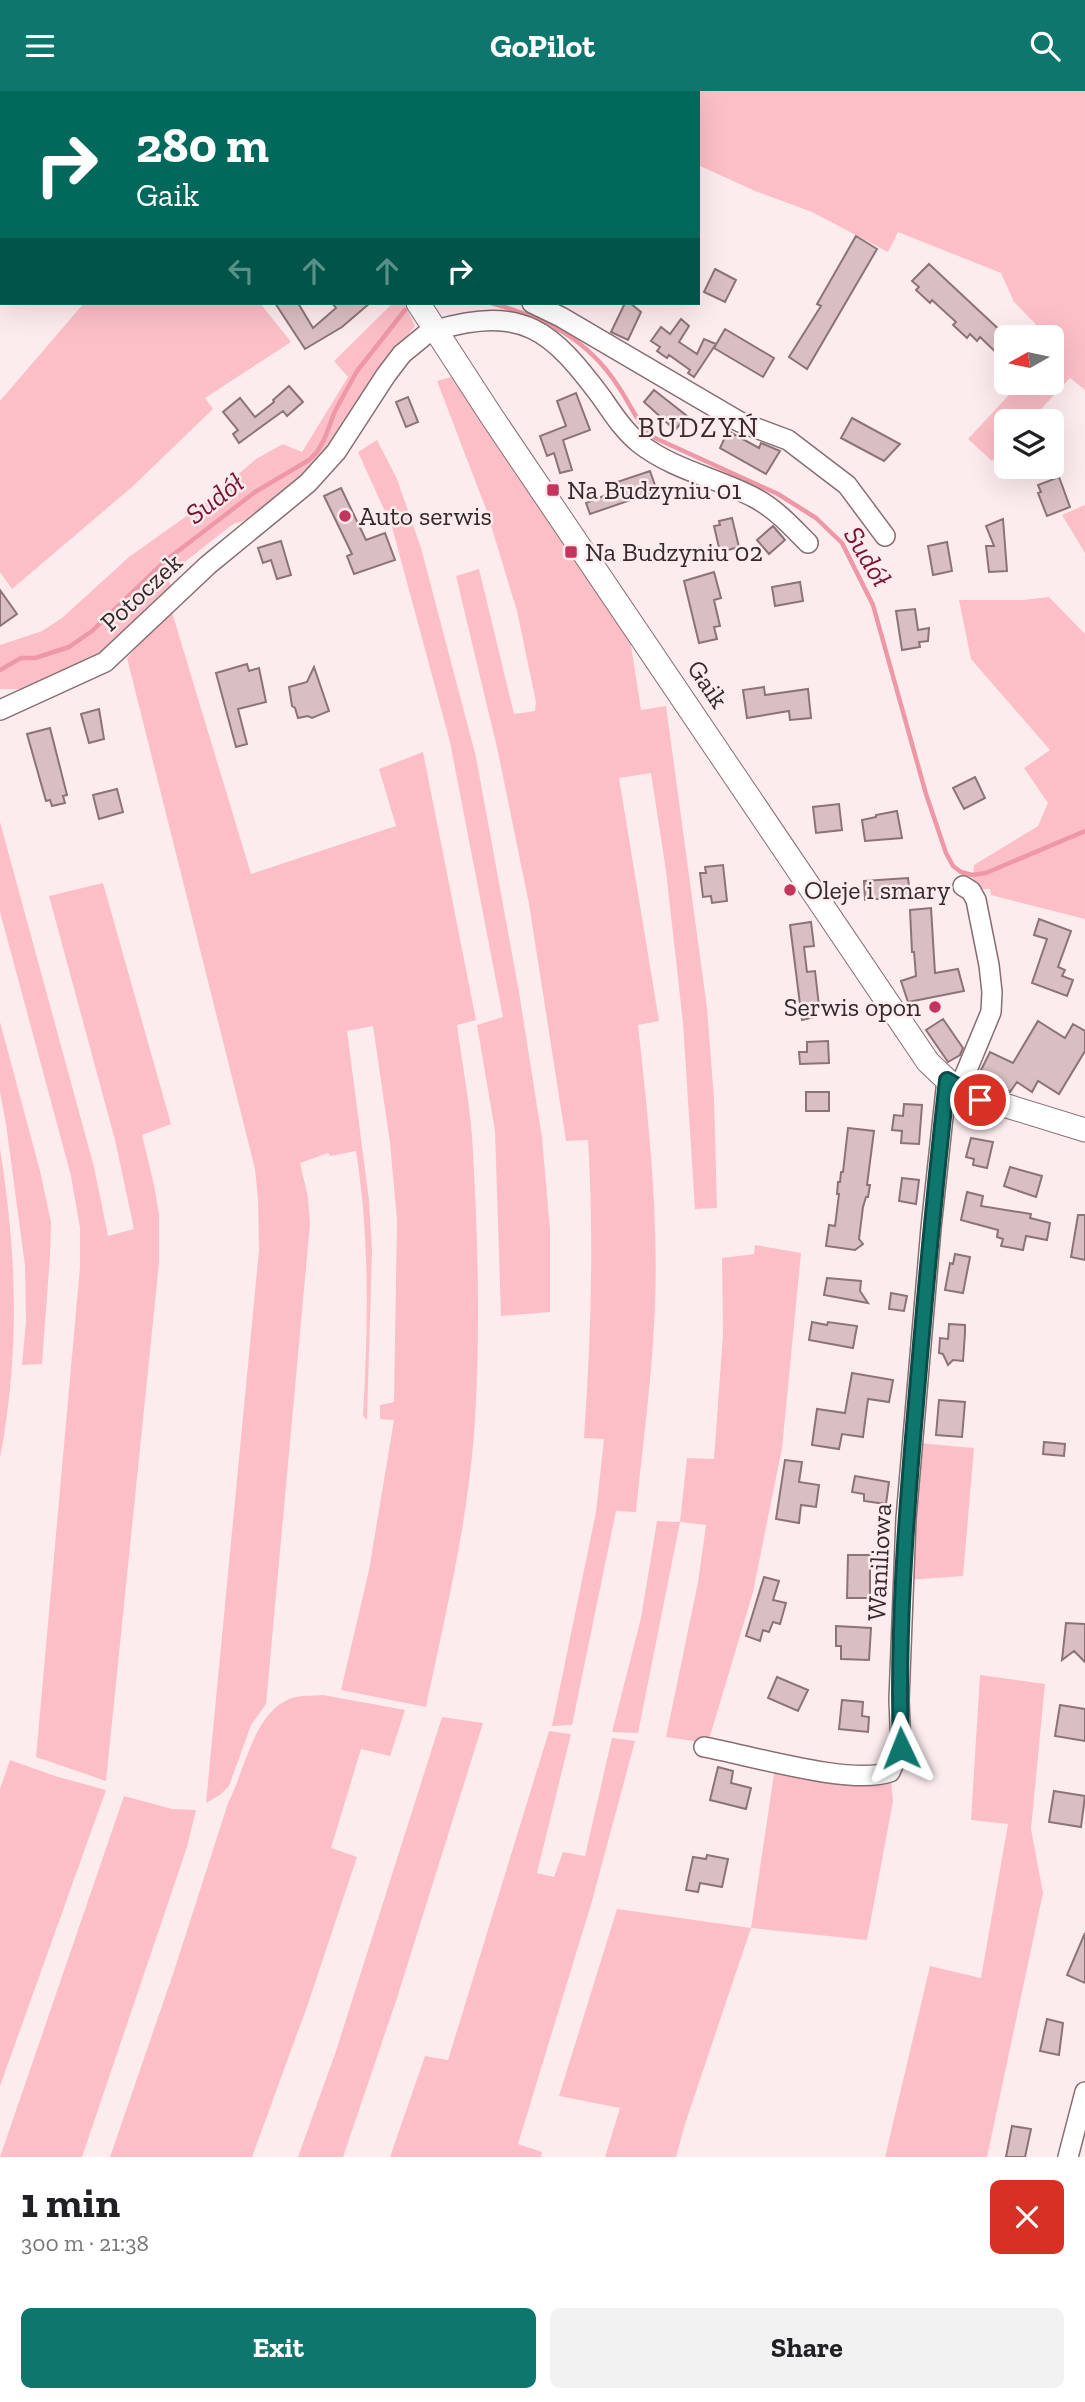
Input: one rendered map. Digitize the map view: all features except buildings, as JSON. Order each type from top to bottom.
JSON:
[{"type":"street","name":"Gaik","points":[[419,305],[492,417],[928,1062],[953,1084],[980,1100],[1085,1130]]},
{"type":"street","points":[[536,305],[740,422],[792,443],[846,485],[885,536]]},
{"type":"street","points":[[435,329],[487,320],[504,320],[519,323],[544,334],[560,347],[639,443],[678,464],[756,498],[775,511],[808,543]]},
{"type":"street","name":"Potoczek","points":[[0,710],[105,662],[208,565],[308,483],[336,452],[402,354],[435,329]]},
{"type":"street","points":[[953,1084],[991,1012],[992,992],[976,900],[971,891],[963,886]]},
{"type":"street","name":"Waniliowa","points":[[704,1747],[813,1770],[878,1776],[890,1772],[901,1748],[899,1700],[906,1519],[931,1228],[953,1084]]},
{"type":"street","points":[[1068,2157],[1085,2092]]},
{"type":"shaded area","points":[[700,91],[1085,91],[1085,390],[1070,378],[1064,384],[1064,325],[1036,325],[1014,302],[1001,273],[898,232],[888,252],[812,212],[755,191],[700,166]]},
{"type":"shaded area","points":[[82,305],[262,305],[291,342],[205,398],[213,409],[132,487],[12,589],[0,572],[0,401]]},
{"type":"shaded area","points":[[391,305],[405,305],[415,326],[379,370],[313,470],[256,517],[233,524],[167,576],[172,589],[89,665],[25,689],[0,689],[0,645],[42,631],[62,618],[129,557],[202,505],[256,459],[283,444],[302,452],[348,377],[334,361]]},
{"type":"shaded area","points":[[451,377],[629,633],[641,710],[666,706],[707,1008],[714,1099],[717,1208],[695,1209],[683,1023],[666,871],[651,773],[619,778],[659,1021],[638,1025],[656,1250],[654,1325],[636,1512],[616,1511],[572,1725],[552,1726],[596,1512],[604,1439],[584,1438],[591,1289],[588,1140],[566,1141],[529,904],[498,752],[456,576],[479,569],[514,714],[535,711],[536,702],[517,611],[486,509],[437,381]]},
{"type":"shaded area","points":[[1009,395],[1054,395],[1041,409],[996,409]]},
{"type":"shaded area","points":[[994,411],[992,461],[968,439]]},
{"type":"shaded area","points":[[377,440],[397,479],[421,548],[476,757],[519,992],[542,1138],[550,1230],[550,1312],[501,1316],[495,1131],[477,1025],[503,1017],[450,742],[392,527],[358,452]]},
{"type":"shaded area","points":[[1085,505],[1085,553],[1062,515]]},
{"type":"shaded area","points":[[1049,597],[1085,634],[1085,919],[991,895],[990,889],[978,889],[972,884],[974,865],[1038,826],[1048,803],[1024,768],[1050,750],[971,659],[959,600],[1023,600]]},
{"type":"shaded area","points":[[171,609],[251,874],[396,826],[379,769],[423,752],[476,1020],[457,1025],[471,1122],[476,1210],[478,1322],[474,1434],[461,1537],[426,1707],[341,1690],[369,1570],[394,1420],[380,1419],[380,1405],[394,1402],[397,1220],[390,1143],[373,1026],[347,1031],[369,1200],[372,1251],[367,1420],[363,1416],[367,1316],[361,1184],[356,1151],[330,1156],[328,1153],[300,1163],[308,1197],[310,1224],[266,1704],[251,1725],[229,1786],[206,1803],[259,1250],[258,1199],[255,1169],[127,658]]},
{"type":"shaded area","points":[[0,822],[94,1167],[108,1236],[134,1229],[115,1140],[49,896],[103,883],[171,1124],[142,1135],[159,1214],[159,1263],[106,1781],[36,1757],[80,1267],[80,1228],[71,1176],[0,912]]},
{"type":"shaded area","points":[[0,1022],[51,1222],[42,1364],[22,1365],[26,1322],[25,1266],[0,1092]]},
{"type":"shaded area","points":[[0,1149],[10,1227],[14,1303],[11,1380],[0,1458]]},
{"type":"shaded area","points":[[755,1245],[801,1253],[782,1448],[753,1592],[708,1743],[666,1737],[698,1582],[706,1525],[680,1522],[687,1458],[714,1459],[723,1334],[722,1258],[754,1254]]},
{"type":"shaded area","points":[[918,1443],[974,1448],[963,1576],[908,1580]]},
{"type":"shaded area","points":[[657,1521],[680,1522],[638,1733],[612,1732],[641,1618]]},
{"type":"shaded area","points":[[980,1675],[1045,1684],[1031,1829],[1043,1893],[987,2157],[885,2157],[930,1966],[981,1978],[1008,1824],[971,1820]]},
{"type":"shaded area","points":[[323,1695],[405,1710],[390,1756],[361,1749],[331,1848],[357,1857],[308,2004],[252,2157],[110,2157],[228,1803],[253,1741],[270,1713],[282,1703],[299,1696]]},
{"type":"shaded area","points":[[442,1717],[483,1723],[397,1998],[343,2157],[298,2157],[336,2051]]},
{"type":"shaded area","points":[[549,1731],[571,1734],[537,1873],[554,1877],[563,1852],[585,1856],[612,1738],[635,1741],[592,1901],[518,2144],[542,2152],[541,2157],[390,2157],[425,2056],[448,2060]]},
{"type":"shaded area","points":[[10,1760],[106,1790],[0,2086],[0,1789]]},
{"type":"shaded area","points":[[775,1767],[891,1780],[893,1801],[867,1940],[751,1928]]},
{"type":"shaded area","points":[[124,1796],[172,1809],[196,1810],[187,1847],[82,2157],[0,2157]]},
{"type":"shaded area","points":[[617,1909],[751,1928],[676,2157],[605,2157],[620,2108],[559,2096]]},
{"type":"waterway","name":"Sudół","points":[[497,305],[547,323],[593,355],[655,438],[778,494],[816,518],[842,543],[873,605],[926,794],[953,866],[972,875],[986,873],[1085,831]]},
{"type":"waterway","name":"Sudół","points":[[0,670],[21,658],[35,658],[69,647],[92,631],[165,561],[255,492],[309,460],[324,440],[335,411],[357,371],[405,310]]},
{"type":"place","name":"Na Budzyniu 01","points":[[553,490]]},
{"type":"place","name":"Auto serwis","points":[[345,516]]},
{"type":"place","name":"Na Budzyniu 02","points":[[571,552]]},
{"type":"place","name":"Oleje i smary","points":[[790,890]]},
{"type":"place","name":"Serwis opon","points":[[935,1007]]},
{"type":"district","name":"BUDZYŃ","points":[[699,427]]},
{"type":"route","points":[[901,1748],[899,1700],[906,1519],[931,1228],[947,1080],[980,1100]]}]
